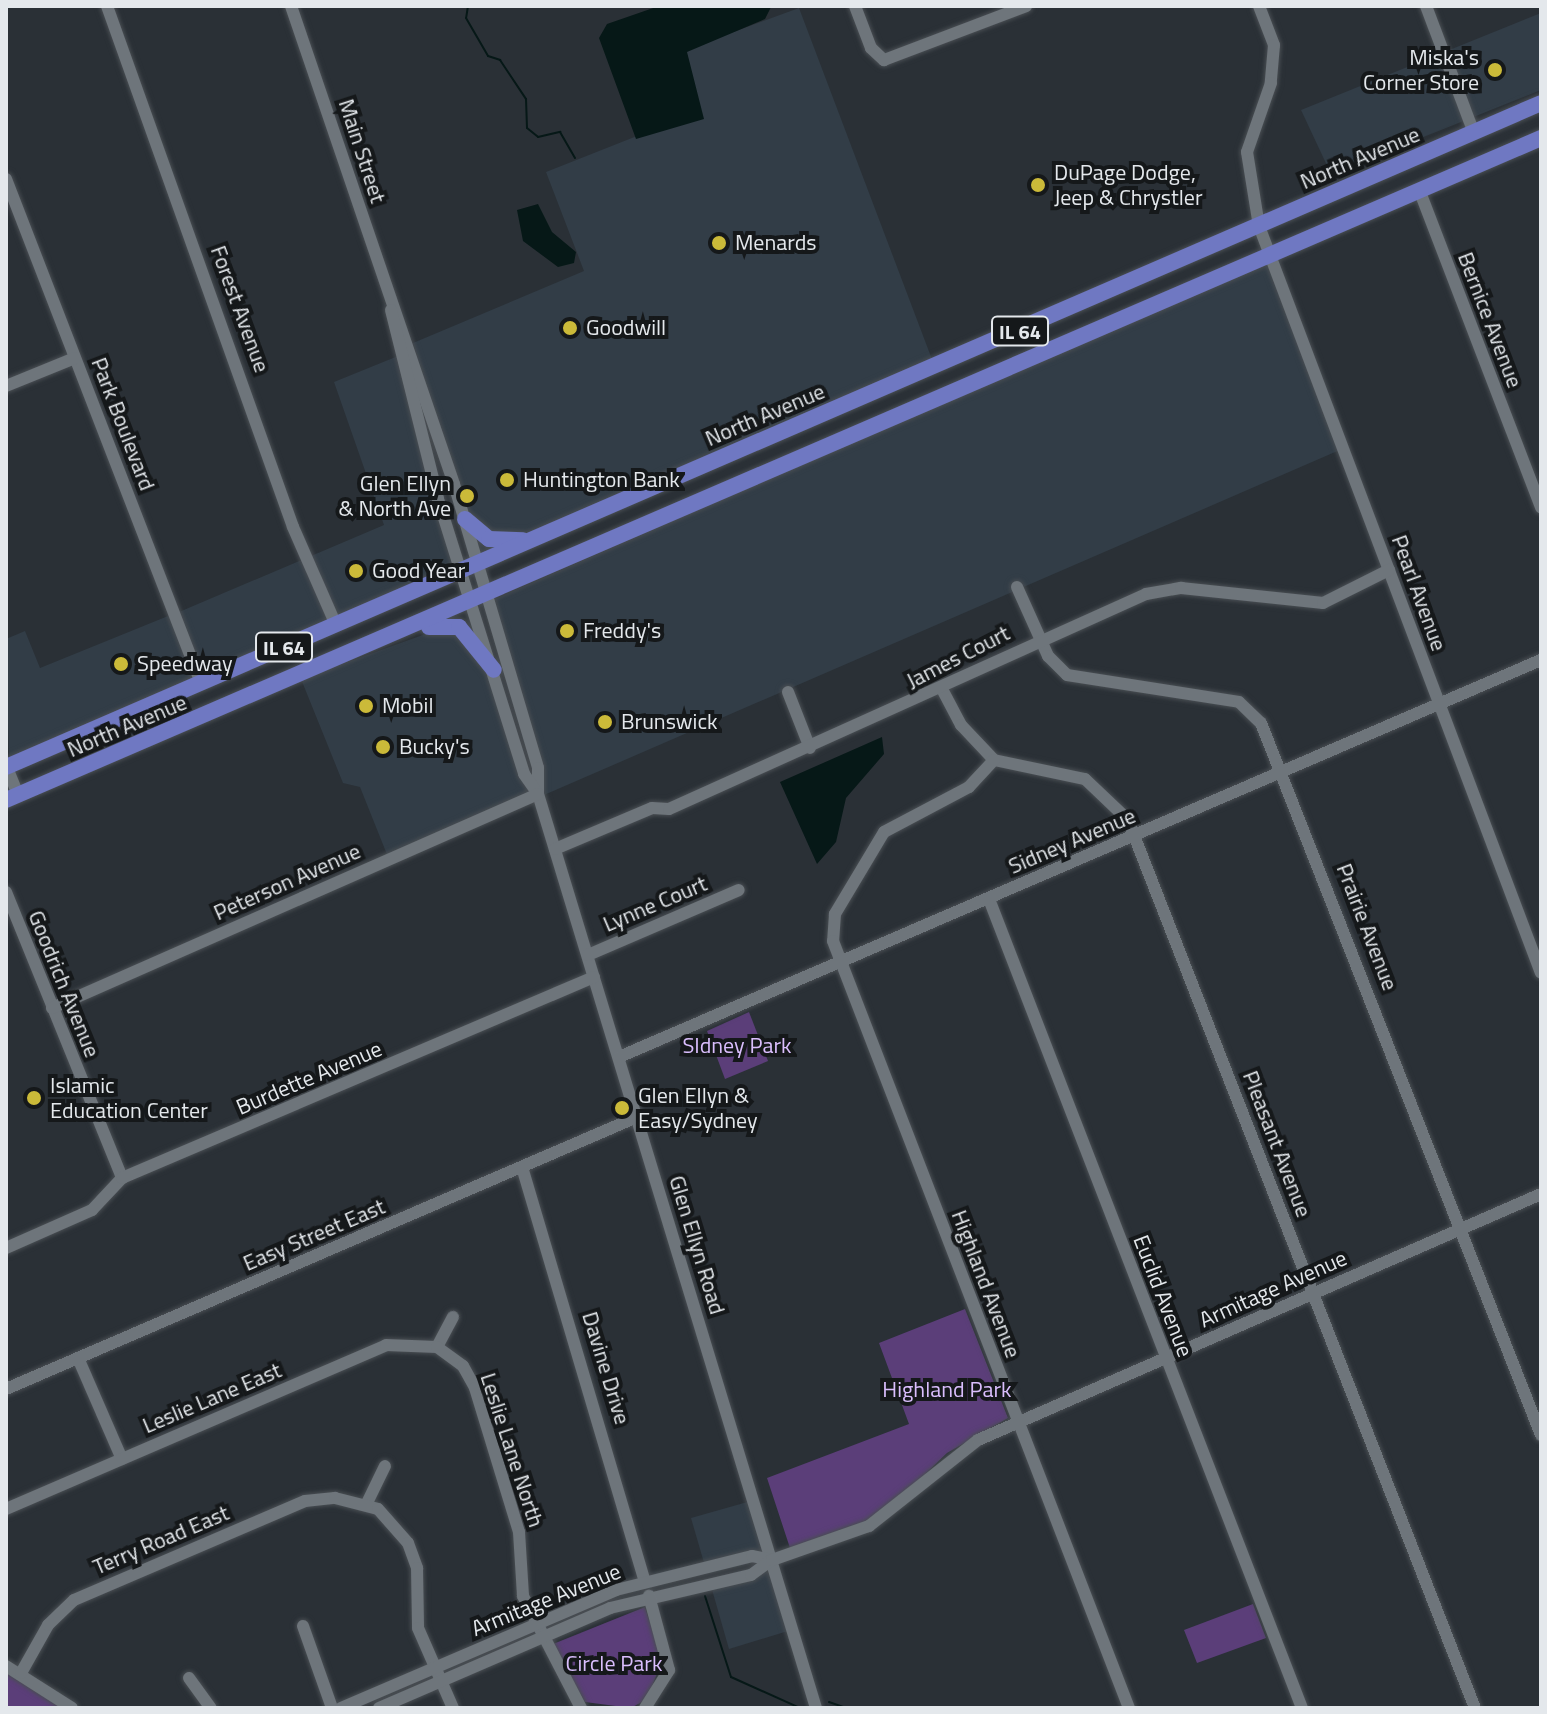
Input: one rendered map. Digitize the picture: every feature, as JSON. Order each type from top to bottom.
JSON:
[{"type":"main road","name":"North Avenue","points":[[6,766],[478,565],[1541,103]]},
{"type":"main road","name":"North Avenue","points":[[12,797],[481,599],[1541,138]]},
{"type":"main road","points":[[465,519],[496,541],[555,530]]},
{"type":"main road","points":[[367,647],[451,626],[474,640],[494,670]]},
{"type":"street","name":"Forest Avenue","points":[[107,6],[293,527],[336,625]]},
{"type":"street","name":"Main Street","points":[[291,6],[478,565]]},
{"type":"street","points":[[855,6],[871,48],[884,60],[1026,6]]},
{"type":"street","name":"Pearl Avenue","points":[[1259,6],[1274,45],[1271,83],[1247,152],[1259,226],[1541,973]]},
{"type":"street","points":[[1426,6],[1474,133]]},
{"type":"street","name":"Park Boulevard","points":[[6,179],[201,683]]},
{"type":"street","name":"Bernice Avenue","points":[[1420,192],[1541,508]]},
{"type":"street","name":"Main Street","points":[[391,310],[461,572]]},
{"type":"street","points":[[6,386],[75,358]]},
{"type":"street","name":"Glen Ellyn Road","points":[[478,565],[494,670],[524,774],[538,794]]},
{"type":"street","name":"James Court","points":[[555,849],[652,808],[669,809],[942,689],[1039,639],[1162,589],[1323,603],[1389,570]]},
{"type":"street","name":"Glen Ellyn Road","points":[[461,572],[481,599],[816,1708]]},
{"type":"street","name":"Prairie Avenue","points":[[1017,587],[1039,639],[1067,675],[1239,702],[1261,723],[1283,769],[1541,1435]]},
{"type":"street","name":"Sidney Avenue","points":[[619,1057],[1541,660]]},
{"type":"street","points":[[942,689],[961,725],[994,760]]},
{"type":"street","points":[[788,692],[810,748]]},
{"type":"street","name":"Pleasant Avenue","points":[[994,760],[1085,779],[1111,797],[1134,836],[1475,1708]]},
{"type":"street","name":"Highland Avenue","points":[[994,760],[969,787],[902,817],[877,841],[835,914],[841,964],[1129,1708]]},
{"type":"street","points":[[6,766],[12,797]]},
{"type":"street","name":"Peterson Avenue","points":[[52,1008],[538,794]]},
{"type":"street","name":"Lynne Court","points":[[588,955],[739,890]]},
{"type":"street","name":"Goodrich Avenue","points":[[6,892],[122,1178]]},
{"type":"street","name":"Euclid Avenue","points":[[989,899],[1302,1708]]},
{"type":"street","name":"Burdette Avenue","points":[[6,1248],[92,1210],[122,1178],[594,977]]},
{"type":"street","name":"Easy Street East","points":[[6,1389],[637,1117]]},
{"type":"street","name":"Davine Drive","points":[[522,1167],[645,1582]]},
{"type":"street","name":"Armitage Avenue","points":[[341,1708],[436,1667],[538,1631],[649,1596],[751,1575],[772,1560],[869,1526],[954,1455],[1017,1422],[1541,1194]]},
{"type":"street","points":[[437,1347],[453,1317]]},
{"type":"street","name":"Leslie Lane East","points":[[6,1509],[386,1345],[437,1347]]},
{"type":"street","name":"Leslie Lane North","points":[[437,1347],[475,1388],[519,1532],[521,1589],[538,1631],[581,1708]]},
{"type":"street","points":[[78,1358],[122,1459]]},
{"type":"street","points":[[385,1466],[367,1503],[395,1526],[414,1556],[417,1620],[453,1708]]},
{"type":"street","name":"Terry Road East","points":[[21,1673],[56,1614],[83,1595],[305,1501],[367,1503]]},
{"type":"street","name":"Armitage Avenue","points":[[379,1708],[442,1682],[538,1631],[645,1582],[752,1556],[772,1560]]},
{"type":"street","points":[[645,1708],[669,1670],[649,1596]]},
{"type":"street","points":[[303,1626],[332,1708]]},
{"type":"street","points":[[6,1666],[72,1708]]},
{"type":"street","points":[[189,1678],[211,1708]]},
{"type":"shaded area","points":[[659,6],[771,7],[765,19],[687,52],[704,119],[636,139],[599,38],[607,24]]},
{"type":"shaded area","points":[[799,8],[933,362],[480,558],[413,343],[584,271],[546,172],[690,115],[670,55]]},
{"type":"shaded area","points":[[1541,13],[1541,90],[1331,174],[1301,110]]},
{"type":"shaded area","points":[[538,204],[552,232],[576,252],[574,263],[558,267],[523,241],[517,210]]},
{"type":"shaded area","points":[[1268,261],[1342,449],[544,795],[495,599]]},
{"type":"shaded area","points":[[398,356],[457,568],[205,678],[179,612],[384,525],[334,382]]},
{"type":"shaded area","points":[[173,614],[199,681],[9,764],[6,639],[25,631],[40,668]]},
{"type":"shaded area","points":[[442,628],[457,630],[491,673],[535,793],[388,857],[360,787],[343,783],[301,679]]},
{"type":"shaded area","points":[[882,737],[884,754],[846,798],[836,842],[817,864],[780,782]]},
{"type":"shaded area","points":[[751,1501],[767,1559],[707,1573],[691,1518]]},
{"type":"shaded area","points":[[771,1563],[791,1630],[729,1649],[709,1579]]},
{"type":"green space","name":"SIdney Park","points":[[749,1012],[768,1061],[725,1079],[707,1031]]},
{"type":"green space","name":"Highland Park","points":[[965,1309],[1008,1418],[947,1453],[894,1504],[850,1530],[790,1548],[767,1478],[909,1424],[879,1343]]},
{"type":"green space","points":[[1253,1604],[1266,1638],[1197,1663],[1184,1630]]},
{"type":"green space","name":"Circle Park","points":[[645,1607],[662,1661],[647,1699],[631,1708],[585,1702],[553,1644]]},
{"type":"green space","points":[[6,1671],[67,1708],[6,1708]]},
{"type":"waterway","points":[[468,6],[466,18],[488,56],[500,60],[526,99],[527,128],[538,137],[560,132],[575,158]]},
{"type":"waterway","points":[[705,1596],[731,1677],[800,1708]]},
{"type":"waterway","points":[[829,1702],[846,1708]]},
{"type":"place","name":"Miska's Corner Store","points":[[1495,70]]},
{"type":"place","name":"DuPage Dodge, Jeep & Chrystler","points":[[1038,185]]},
{"type":"place","name":"Menards","points":[[719,243]]},
{"type":"place","name":"Goodwill","points":[[570,328]]},
{"type":"place","name":"Huntington Bank","points":[[507,480]]},
{"type":"place","name":"Glen Ellyn & North Ave","points":[[467,496]]},
{"type":"place","name":"Good Year","points":[[356,571]]},
{"type":"place","name":"Freddy's","points":[[567,631]]},
{"type":"place","name":"Speedway","points":[[121,664]]},
{"type":"place","name":"Mobil","points":[[366,706]]},
{"type":"place","name":"Brunswick","points":[[605,722]]},
{"type":"place","name":"Bucky's","points":[[383,747]]},
{"type":"place","name":"Islamic Education Center","points":[[34,1098]]},
{"type":"place","name":"Glen Ellyn & Easy/Sydney","points":[[622,1108]]}]
